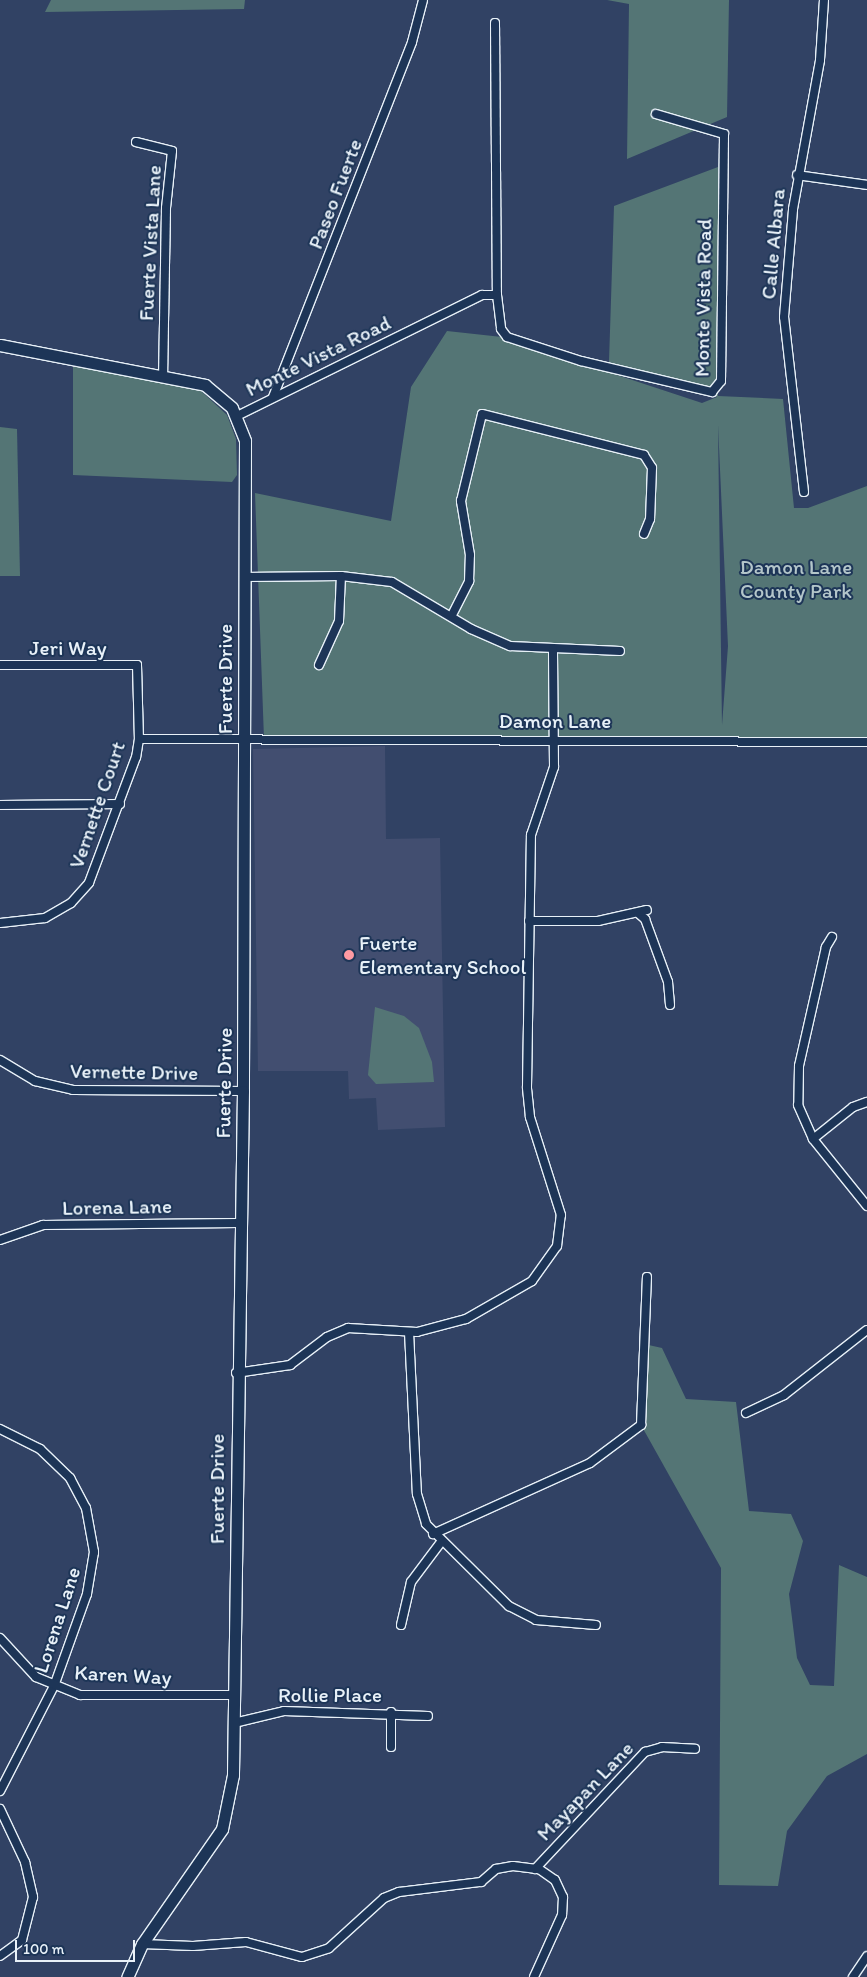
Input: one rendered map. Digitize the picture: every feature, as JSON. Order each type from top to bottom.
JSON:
[{"type":"street","name":"Paseo Fuerte","points":[[273,397],[412,42],[423,0]]},
{"type":"street","name":"Calle Albara","points":[[804,492],[784,317],[797,175],[820,60],[824,0]]},
{"type":"street","name":"Monte Vista Road","points":[[495,23],[497,295],[501,329],[508,337],[704,394],[718,388],[724,134],[656,114]]},
{"type":"street","name":"Fuerte Vista Lane","points":[[136,142],[172,151],[166,208],[163,374]]},
{"type":"street","points":[[797,175],[867,185]]},
{"type":"street","name":"Monte Vista Road","points":[[237,416],[482,295],[497,295]]},
{"type":"street","name":"Fuerte Drive","points":[[0,345],[163,374],[213,390],[237,416],[245,441],[243,1091],[238,1223],[233,1774],[222,1829],[142,1944],[127,1977]]},
{"type":"street","points":[[452,615],[469,581],[470,555],[460,501],[482,414],[644,455],[652,468],[650,519],[644,534]]},
{"type":"street","points":[[244,577],[341,576],[392,582],[510,646],[554,650],[620,651]]},
{"type":"street","points":[[318,665],[339,621],[341,576]]},
{"type":"street","points":[[236,1373],[282,1368],[348,1328],[409,1332],[456,1323],[506,1298],[538,1275],[560,1239],[556,1193],[535,1137],[528,1098],[531,835],[552,775],[554,650]]},
{"type":"street","name":"Jeri Way","points":[[0,665],[137,665]]},
{"type":"street","name":"Vernette Court","points":[[0,923],[45,918],[77,897],[94,876],[120,804],[139,739],[137,665]]},
{"type":"street","name":"Damon Lane","points":[[139,739],[554,738],[867,742]]},
{"type":"street","points":[[0,805],[120,804]]},
{"type":"street","points":[[529,921],[598,921],[639,914],[647,910]]},
{"type":"street","points":[[639,914],[645,919],[668,982],[670,1005]]},
{"type":"street","points":[[832,937],[822,964],[798,1073],[798,1105],[813,1139],[867,1206]]},
{"type":"street","name":"Vernette Drive","points":[[0,1060],[35,1080],[73,1090],[243,1091]]},
{"type":"street","points":[[813,1139],[852,1107],[867,1102]]},
{"type":"street","name":"Lorena Lane","points":[[0,1240],[43,1225],[238,1223]]},
{"type":"street","points":[[433,1534],[590,1463],[641,1425],[647,1277]]},
{"type":"street","points":[[746,1413],[784,1395],[867,1330]]},
{"type":"street","points":[[409,1332],[417,1494],[433,1534],[523,1614],[536,1620],[596,1625]]},
{"type":"street","name":"Lorena Lane","points":[[0,1429],[58,1464],[81,1498],[92,1530],[90,1585],[54,1686],[0,1791]]},
{"type":"street","points":[[401,1625],[411,1582],[441,1542]]},
{"type":"street","name":"Karen Way","points":[[0,1638],[26,1667],[54,1686],[80,1695],[234,1695]]},
{"type":"street","name":"Rollie Place","points":[[234,1723],[284,1711],[391,1712],[428,1716]]},
{"type":"street","points":[[391,1712],[391,1747]]},
{"type":"street","name":"Mayapan Lane","points":[[535,1868],[646,1752],[662,1747],[695,1750]]},
{"type":"street","points":[[0,1809],[25,1862],[33,1896],[22,1940],[0,1956]]},
{"type":"street","points":[[142,1944],[193,1946],[246,1942],[302,1957],[329,1948],[372,1906],[400,1892],[481,1882],[496,1869],[513,1866],[535,1868],[555,1880],[564,1906],[534,1977]]},
{"type":"street","points":[[853,1977],[867,1956]]},
{"type":"shaded area","name":"Fuerte Elementary School","points":[[385,746],[386,839],[440,838],[445,1127],[378,1130],[376,1098],[349,1099],[348,1071],[258,1071],[253,749]]},
{"type":"green space","points":[[51,0],[245,0],[244,9],[45,12]]},
{"type":"green space","points":[[607,0],[729,0],[727,117],[627,159],[629,4]]},
{"type":"green space","name":"Damon Lane County Park","points":[[718,167],[718,396],[783,399],[794,508],[808,508],[867,486],[867,738],[264,739],[255,493],[391,521],[411,387],[447,331],[502,337],[702,403],[717,397],[609,362],[614,206]],"holes":[[[718,425],[728,646],[722,725]]]},
{"type":"green space","points":[[73,366],[200,390],[227,415],[236,439],[237,475],[232,482],[73,475]]},
{"type":"green space","points":[[0,427],[17,429],[20,576],[0,576]]},
{"type":"green space","points":[[375,1007],[404,1016],[419,1028],[432,1062],[434,1082],[376,1084],[368,1075]]},
{"type":"green space","points":[[644,1344],[662,1348],[686,1399],[736,1402],[749,1511],[791,1514],[803,1541],[789,1594],[797,1658],[810,1685],[834,1686],[839,1565],[867,1577],[867,1754],[827,1776],[787,1831],[778,1886],[719,1885],[721,1568],[641,1425]]},
{"type":"place","name":"Fuerte Elementary School","points":[[349,955]]}]
